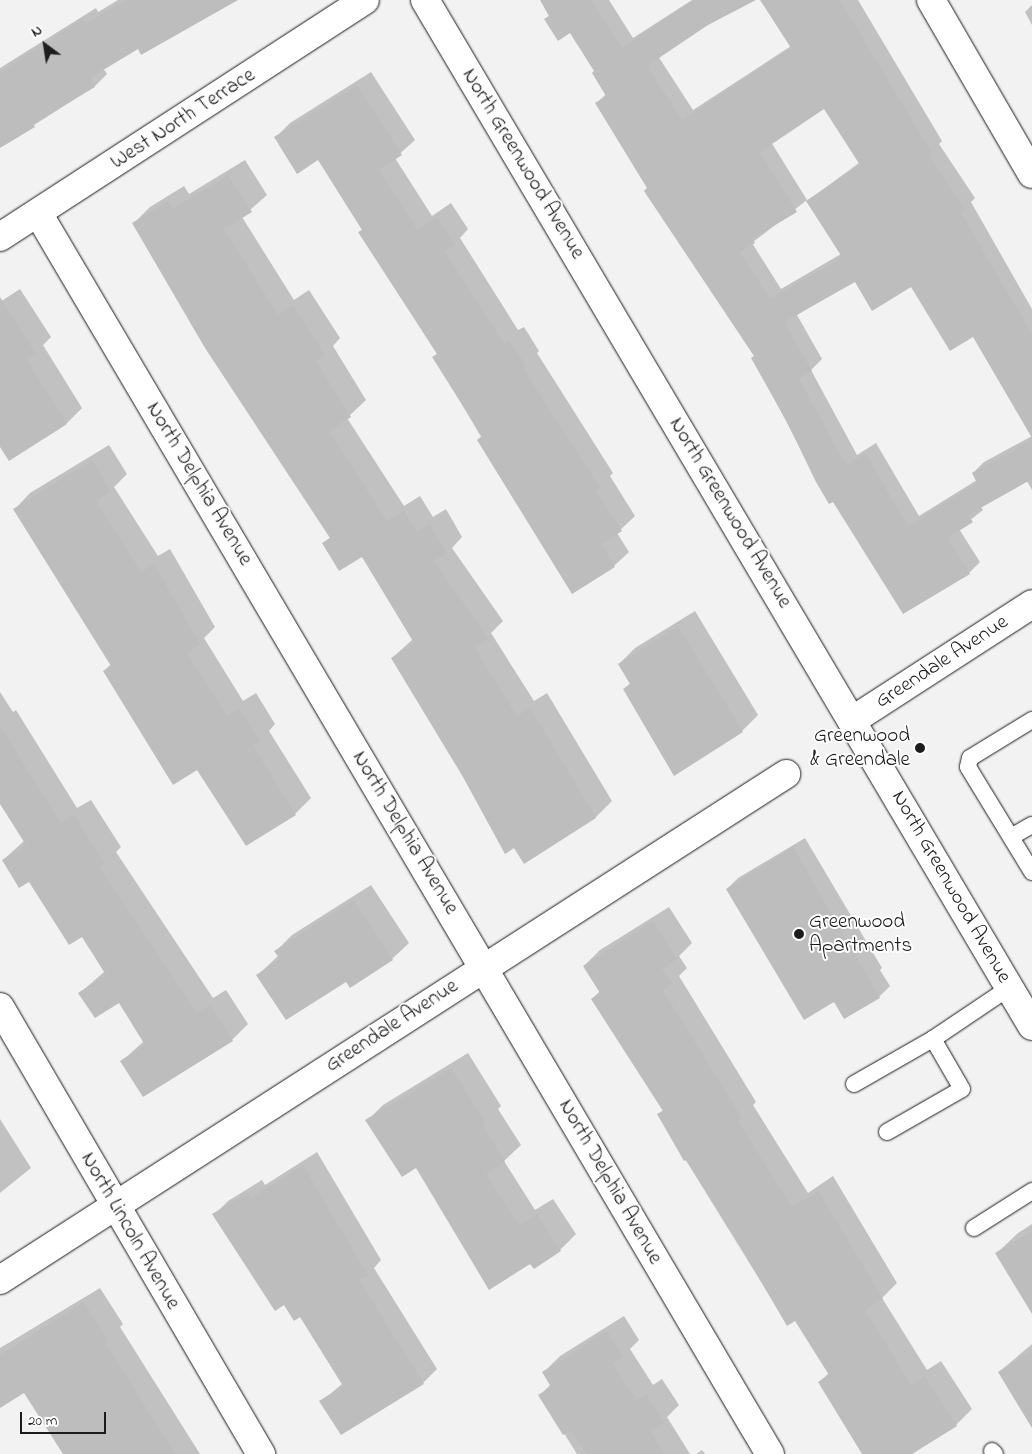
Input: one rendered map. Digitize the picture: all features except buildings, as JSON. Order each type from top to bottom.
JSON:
[{"type":"street","name":"West North Terrace","points":[[0,237],[365,0]]},
{"type":"street","name":"North Greenwood Avenue","points":[[425,0],[853,720],[1032,1026]]},
{"type":"street","points":[[931,0],[1032,174]]},
{"type":"street","name":"North Delphia Avenue","points":[[38,213],[484,966],[770,1454]]},
{"type":"street","name":"Greendale Avenue","points":[[853,720],[1032,604]]},
{"type":"street","name":"Greendale Avenue","points":[[0,1280],[484,966],[786,774]]},
{"type":"street","name":"North Lincoln Avenue","points":[[0,1007],[114,1206],[261,1454]]},
{"type":"lane","points":[[1032,720],[970,758],[968,767],[1032,872]]},
{"type":"lane","points":[[1011,837],[1032,825]]},
{"type":"lane","points":[[854,1084],[933,1039],[1010,988]]},
{"type":"lane","points":[[887,1132],[962,1089],[933,1039]]},
{"type":"lane","points":[[974,1228],[1032,1191]]},
{"type":"place","name":"Greenwood & Greendale","points":[[920,748]]},
{"type":"place","name":"Greenwood Apartments","points":[[799,934]]}]
